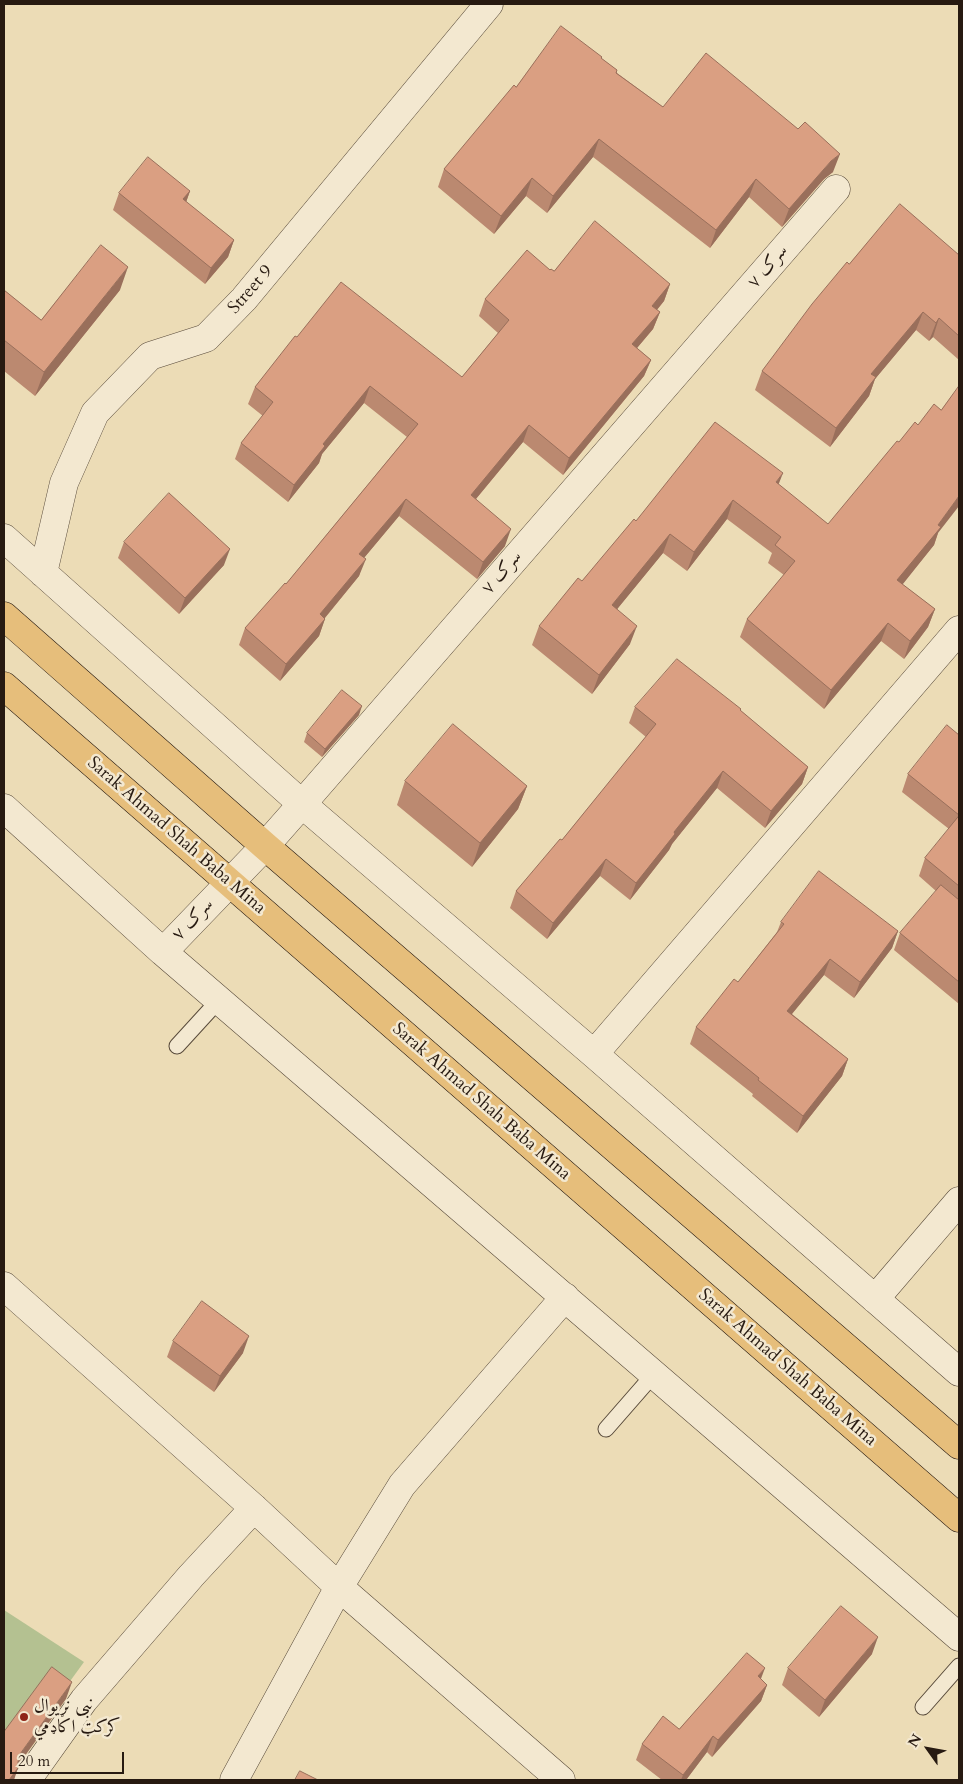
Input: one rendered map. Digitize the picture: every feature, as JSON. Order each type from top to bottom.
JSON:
[{"type":"highway","points":[[4,616],[265,846],[959,1445]]},
{"type":"highway","name":"Sarak Ahmad Shah Baba Mina","points":[[4,686],[959,1518]]},
{"type":"street","name":"Street 9","points":[[43,572],[64,483],[95,413],[150,356],[206,338],[244,299],[489,4]]},
{"type":"street","name":"سرک ۷","points":[[163,952],[265,846],[836,189]]},
{"type":"street","points":[[4,538],[302,804],[594,1054],[959,1372]]},
{"type":"street","points":[[594,1054],[959,630]]},
{"type":"street","points":[[4,808],[163,952],[959,1637]]},
{"type":"street","points":[[875,1299],[959,1201]]},
{"type":"street","points":[[4,1286],[254,1508],[339,1587],[561,1780]]},
{"type":"street","points":[[234,1780],[339,1587],[402,1485],[565,1297]]},
{"type":"street","points":[[27,1780],[84,1700],[191,1576],[254,1508]]},
{"type":"lane","points":[[177,1046],[219,1000]]},
{"type":"lane","points":[[606,1429],[654,1374]]},
{"type":"lane","points":[[923,1706],[959,1666]]},
{"type":"green space","name":"نبی نړیوال کرکټ اکاډمي","points":[[4,1610],[84,1662],[4,1772]]},
{"type":"building","points":[[561,26],[602,57],[617,70],[616,73],[663,107],[706,53],[798,129],[805,122],[840,154],[831,161],[789,209],[756,179],[716,230],[599,139],[553,196],[532,178],[501,216],[444,169],[514,85],[516,87]]},
{"type":"building","points":[[148,157],[190,191],[183,199],[234,240],[211,268],[119,193]]},
{"type":"building","points":[[900,204],[959,255],[959,336],[939,318],[936,323],[923,312],[871,374],[876,377],[836,428],[762,371],[812,304]]},
{"type":"building","points":[[595,221],[670,284],[652,306],[660,312],[632,344],[651,360],[569,458],[529,425],[471,495],[511,529],[483,562],[406,499],[359,554],[366,559],[320,614],[325,619],[286,664],[245,628],[286,584],[418,424],[370,386],[323,444],[325,446],[294,485],[241,443],[273,402],[255,387],[341,282],[462,377],[509,320],[485,299],[527,250],[550,270],[554,271]]},
{"type":"building","points":[[101,245],[128,267],[44,372],[4,340],[4,290],[41,320]]},
{"type":"building","points":[[959,386],[959,496],[938,525],[941,527],[897,580],[935,609],[910,641],[888,623],[831,690],[747,619],[795,561],[775,545],[781,537],[733,500],[694,552],[670,534],[612,605],[637,626],[599,675],[539,626],[578,578],[582,581],[634,519],[636,521],[715,422],[783,473],[776,482],[828,524],[915,422],[918,425],[934,404],[941,410]]},
{"type":"building","points":[[169,493],[230,549],[185,598],[124,542]]},
{"type":"building","points":[[677,659],[741,709],[808,767],[771,811],[723,771],[636,883],[606,859],[553,923],[516,891],[560,839],[562,840],[656,724],[635,707]]},
{"type":"building","points":[[342,690],[362,706],[325,749],[307,733]]},
{"type":"building","points":[[453,724],[527,786],[480,843],[405,781]]},
{"type":"building","points":[[947,725],[959,735],[959,815],[908,774]]},
{"type":"building","points":[[959,816],[959,886],[925,858]]},
{"type":"building","points":[[819,871],[898,931],[860,982],[830,959],[787,1011],[848,1059],[803,1116],[696,1027],[734,979],[738,982],[784,924],[781,922]]},
{"type":"building","points":[[941,885],[959,900],[959,982],[900,933]]},
{"type":"building","points":[[202,1301],[249,1336],[220,1376],[173,1341]]},
{"type":"building","points":[[841,1606],[878,1637],[825,1700],[788,1668]]},
{"type":"building","points":[[747,1653],[765,1668],[758,1676],[767,1685],[718,1740],[713,1736],[683,1775],[642,1744],[663,1716],[679,1729]]},
{"type":"building","points":[[52,1667],[72,1682],[20,1754],[18,1768],[9,1780],[4,1780],[4,1732]]},
{"type":"building","points":[[300,1771],[318,1780],[295,1780]]},
{"type":"place","name":"نبی نړیوال کرکټ اکاډمي","points":[[24,1717]]}]
